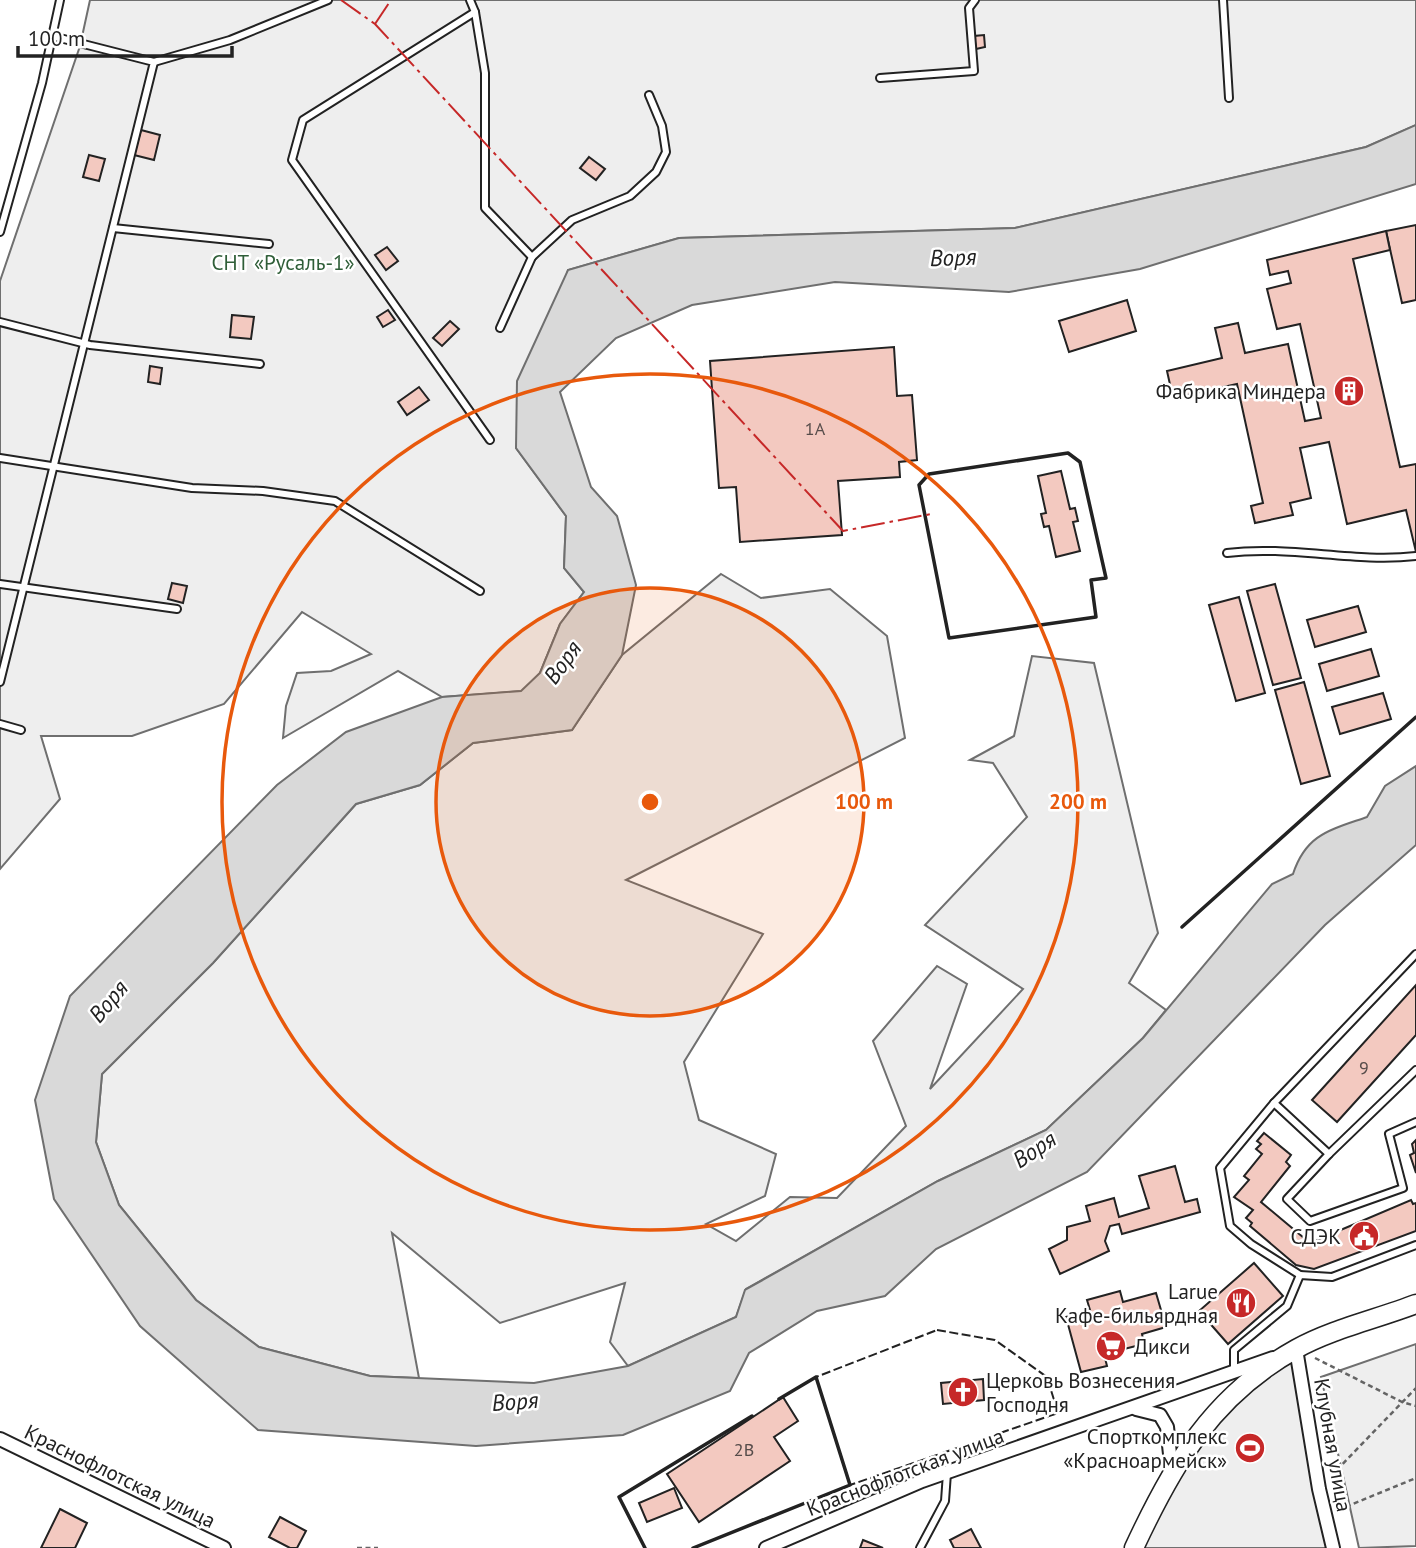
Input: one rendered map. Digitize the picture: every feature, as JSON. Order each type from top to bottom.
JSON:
[{"type":"main road","points":[[1133,1548],[1172,1472],[1203,1424],[1260,1372],[1296,1349],[1416,1304]]},
{"type":"street","name":"Краснофлотская улица","points":[[766,1548],[947,1473],[1296,1349]]},
{"type":"street","name":"Клубная улица","points":[[1296,1349],[1319,1489],[1334,1548]]},
{"type":"street","points":[[1132,1409],[1147,1409],[1160,1415],[1167,1427],[1172,1472]]},
{"type":"street","name":"Краснофлотская улица","points":[[0,1438],[223,1548]]},
{"type":"lane","points":[[0,232],[60,0]]},
{"type":"lane","points":[[52,36],[154,62],[230,40],[328,0]]},
{"type":"lane","points":[[470,0],[475,12],[485,73],[485,208],[532,257]]},
{"type":"lane","points":[[880,78],[974,71],[969,8],[975,0]]},
{"type":"lane","points":[[1223,0],[1229,98]]},
{"type":"lane","points":[[475,12],[303,120],[292,160],[490,440]]},
{"type":"lane","points":[[0,682],[154,62]]},
{"type":"lane","points":[[500,327],[532,257],[572,220],[630,196],[656,172],[666,152],[662,126],[649,95]]},
{"type":"lane","points":[[113,228],[269,244]]},
{"type":"lane","points":[[0,322],[90,345],[260,364]]},
{"type":"lane","points":[[0,458],[192,488],[263,491],[335,501],[480,591]]},
{"type":"lane","points":[[1227,553],[1264,548],[1394,558],[1416,556]]},
{"type":"lane","points":[[0,584],[23,589],[124,599],[177,609]]},
{"type":"lane","points":[[0,724],[21,730]]},
{"type":"lane","points":[[1416,954],[1274,1102],[1220,1168],[1230,1226],[1251,1244],[1300,1275],[1332,1277],[1416,1245]]},
{"type":"lane","points":[[1416,1070],[1329,1154],[1287,1199],[1310,1221],[1403,1188],[1388,1134],[1416,1122]]},
{"type":"lane","points":[[1274,1102],[1329,1154]]},
{"type":"lane","points":[[1234,1372],[1234,1350],[1287,1306],[1300,1275]]},
{"type":"lane","points":[[920,1548],[945,1501],[947,1473]]},
{"type":"path","points":[[1296,1349],[1402,1402],[1416,1406]]},
{"type":"path","points":[[1319,1489],[1416,1388]]},
{"type":"path","points":[[1325,1515],[1416,1478]]},
{"type":"path","points":[[357,1548],[378,1548]]},
{"type":"green space","name":"СНТ «Русаль-1»","points":[[90,0],[1416,0],[1416,125],[1366,147],[1015,228],[679,238],[568,270],[516,448],[566,516],[564,568],[584,592],[560,624],[540,673],[522,691],[442,697],[398,671],[283,738],[286,706],[297,673],[331,671],[371,654],[302,612],[224,704],[132,736],[41,736],[60,799],[0,869],[0,281],[80,46]]},
{"type":"green space","points":[[721,574],[761,598],[830,589],[887,636],[905,738],[626,880],[763,934],[684,1062],[699,1120],[776,1154],[765,1196],[706,1224],[736,1241],[790,1197],[837,1198],[906,1126],[873,1041],[937,966],[967,984],[930,1089],[1023,989],[925,925],[1027,817],[993,763],[970,760],[1014,736],[1032,656],[1094,663],[1158,933],[1129,983],[1166,1010],[1143,1038],[1046,1130],[938,1181],[746,1289],[736,1317],[628,1366],[610,1342],[625,1283],[500,1323],[392,1233],[419,1378],[370,1376],[259,1347],[196,1300],[119,1205],[96,1142],[102,1074],[213,963],[356,804],[420,785],[473,743],[572,730],[622,655]]},
{"type":"green space","points":[[1416,1344],[1416,1546],[1359,1548],[1321,1377]]},
{"type":"green space","name":"Спорткомплекс «Красноармейск»","points":[[1296,1349],[1333,1548],[1135,1548],[1203,1425]]},
{"type":"water","name":"Воря","points":[[1416,125],[1416,184],[1140,269],[1009,292],[835,282],[692,305],[616,338],[560,392],[591,487],[617,516],[636,585],[622,655],[572,730],[473,743],[420,785],[356,804],[213,963],[102,1074],[96,1142],[119,1205],[196,1300],[259,1347],[370,1376],[534,1383],[628,1366],[736,1317],[745,1290],[938,1181],[1046,1130],[1143,1038],[1272,884],[1293,874],[1298,861],[1312,842],[1331,830],[1367,817],[1385,786],[1416,766],[1416,845],[1325,925],[1087,1172],[936,1249],[885,1296],[817,1311],[749,1353],[730,1391],[623,1435],[476,1446],[258,1430],[140,1326],[54,1199],[35,1100],[70,996],[277,785],[346,732],[442,697],[521,691],[540,673],[560,624],[584,592],[564,568],[566,516],[516,448],[517,381],[568,270],[679,238],[1015,228],[1366,147]]},
{"type":"building","points":[[984,35],[985,47],[976,49],[974,36]]},
{"type":"building","points":[[141,130],[160,135],[154,160],[134,155]]},
{"type":"building","points":[[89,155],[105,159],[99,181],[83,177]]},
{"type":"building","points":[[589,157],[605,169],[596,180],[580,168]]},
{"type":"building","points":[[1416,225],[1416,300],[1402,303],[1386,231]]},
{"type":"building","name":"Фабрика Миндера","points":[[1386,231],[1390,250],[1353,259],[1400,467],[1416,464],[1416,552],[1406,510],[1347,524],[1329,442],[1300,448],[1311,498],[1290,503],[1293,515],[1255,523],[1251,506],[1263,503],[1237,384],[1173,398],[1167,371],[1222,358],[1215,328],[1238,323],[1245,353],[1288,344],[1305,421],[1321,418],[1300,324],[1277,329],[1267,289],[1291,283],[1288,271],[1270,275],[1267,260]]},
{"type":"building","points":[[387,247],[398,261],[386,270],[375,255]]},
{"type":"building","points":[[1127,300],[1136,331],[1069,352],[1059,321]]},
{"type":"building","points":[[388,310],[395,320],[383,327],[377,317]]},
{"type":"building","points":[[232,315],[254,317],[251,339],[230,337]]},
{"type":"building","points":[[450,321],[459,329],[442,346],[433,338]]},
{"type":"building","points":[[894,347],[897,396],[912,395],[917,460],[899,462],[900,477],[838,481],[842,535],[740,542],[736,487],[719,488],[710,361]]},
{"type":"building","points":[[150,366],[162,368],[160,384],[148,382]]},
{"type":"building","points":[[419,387],[429,400],[407,415],[398,402]]},
{"type":"building","points":[[1061,471],[1070,509],[1075,508],[1078,521],[1073,522],[1080,551],[1056,557],[1049,526],[1044,527],[1041,514],[1046,513],[1038,476]]},
{"type":"building","points":[[172,583],[187,586],[183,603],[168,599]]},
{"type":"building","points":[[1275,584],[1301,678],[1273,685],[1247,591]]},
{"type":"building","points":[[1239,597],[1265,693],[1236,701],[1209,605]]},
{"type":"building","points":[[1358,606],[1366,632],[1315,647],[1307,620]]},
{"type":"building","points":[[1371,649],[1379,676],[1327,691],[1319,664]]},
{"type":"building","points":[[1304,682],[1330,776],[1301,784],[1275,690]]},
{"type":"building","points":[[1383,693],[1391,719],[1340,734],[1332,707]]},
{"type":"building","points":[[1416,985],[1416,1035],[1337,1122],[1312,1100]]},
{"type":"building","points":[[1264,1133],[1291,1155],[1286,1162],[1290,1166],[1261,1202],[1310,1243],[1411,1200],[1413,1204],[1416,1203],[1416,1231],[1314,1269],[1296,1265],[1250,1226],[1252,1223],[1246,1218],[1253,1210],[1234,1197],[1249,1180],[1244,1176],[1262,1154],[1256,1149],[1261,1144],[1257,1141]]},
{"type":"building","points":[[1416,1140],[1416,1173],[1410,1155],[1414,1153],[1412,1144]]},
{"type":"building","points":[[1175,1166],[1185,1202],[1197,1199],[1200,1212],[1122,1234],[1119,1224],[1110,1226],[1105,1241],[1109,1251],[1060,1274],[1049,1249],[1067,1240],[1067,1227],[1090,1221],[1086,1206],[1114,1198],[1119,1217],[1149,1208],[1139,1176]]},
{"type":"building","name":"Larue Кафе-бильярдная","points":[[1254,1263],[1283,1296],[1228,1344],[1199,1311]]},
{"type":"building","points":[[1120,1291],[1123,1302],[1156,1293],[1166,1327],[1142,1334],[1144,1344],[1104,1354],[1107,1366],[1081,1372],[1066,1317],[1090,1310],[1087,1300]]},
{"type":"building","name":"Церковь Вознесения Господня","points":[[983,1379],[984,1400],[943,1404],[941,1383]]},
{"type":"building","points":[[783,1397],[798,1421],[774,1437],[790,1461],[699,1522],[667,1474]]},
{"type":"building","points":[[674,1488],[682,1508],[647,1522],[639,1503]]},
{"type":"building","points":[[60,1509],[87,1523],[75,1548],[41,1548]]},
{"type":"building","points":[[280,1517],[306,1531],[297,1548],[290,1548],[269,1537]]},
{"type":"building","points":[[971,1529],[981,1548],[954,1548],[950,1540]]},
{"type":"building","points":[[863,1540],[883,1548],[860,1548]]},
{"type":"fence","points":[[937,1330],[995,1340],[1047,1377],[1058,1413],[850,1485],[816,1377],[937,1330]]},
{"type":"wall","points":[[1068,453],[1080,462],[1106,578],[1091,580],[1096,617],[949,638],[919,485],[929,474],[1068,453]]},
{"type":"wall","points":[[1182,927],[1416,717]]},
{"type":"wall","points":[[693,1548],[850,1485],[816,1377],[779,1399]]},
{"type":"wall","points":[[645,1548],[619,1497],[752,1416]]},
{"type":"power","points":[[341,0],[375,24],[843,531],[931,514]]},
{"type":"power","points":[[375,24],[391,0]]},
{"type":"place","name":"Фабрика Миндера","points":[[1349,391]]},
{"type":"place","name":"СДЭК","points":[[1364,1236]]},
{"type":"place","name":"Larue Кафе-бильярдная","points":[[1241,1303]]},
{"type":"place","name":"Дикси","points":[[1111,1346]]},
{"type":"place","name":"Церковь Вознесения Господня","points":[[963,1392]]},
{"type":"place","name":"Спорткомплекс «Красноармейск»","points":[[1250,1448]]}]
